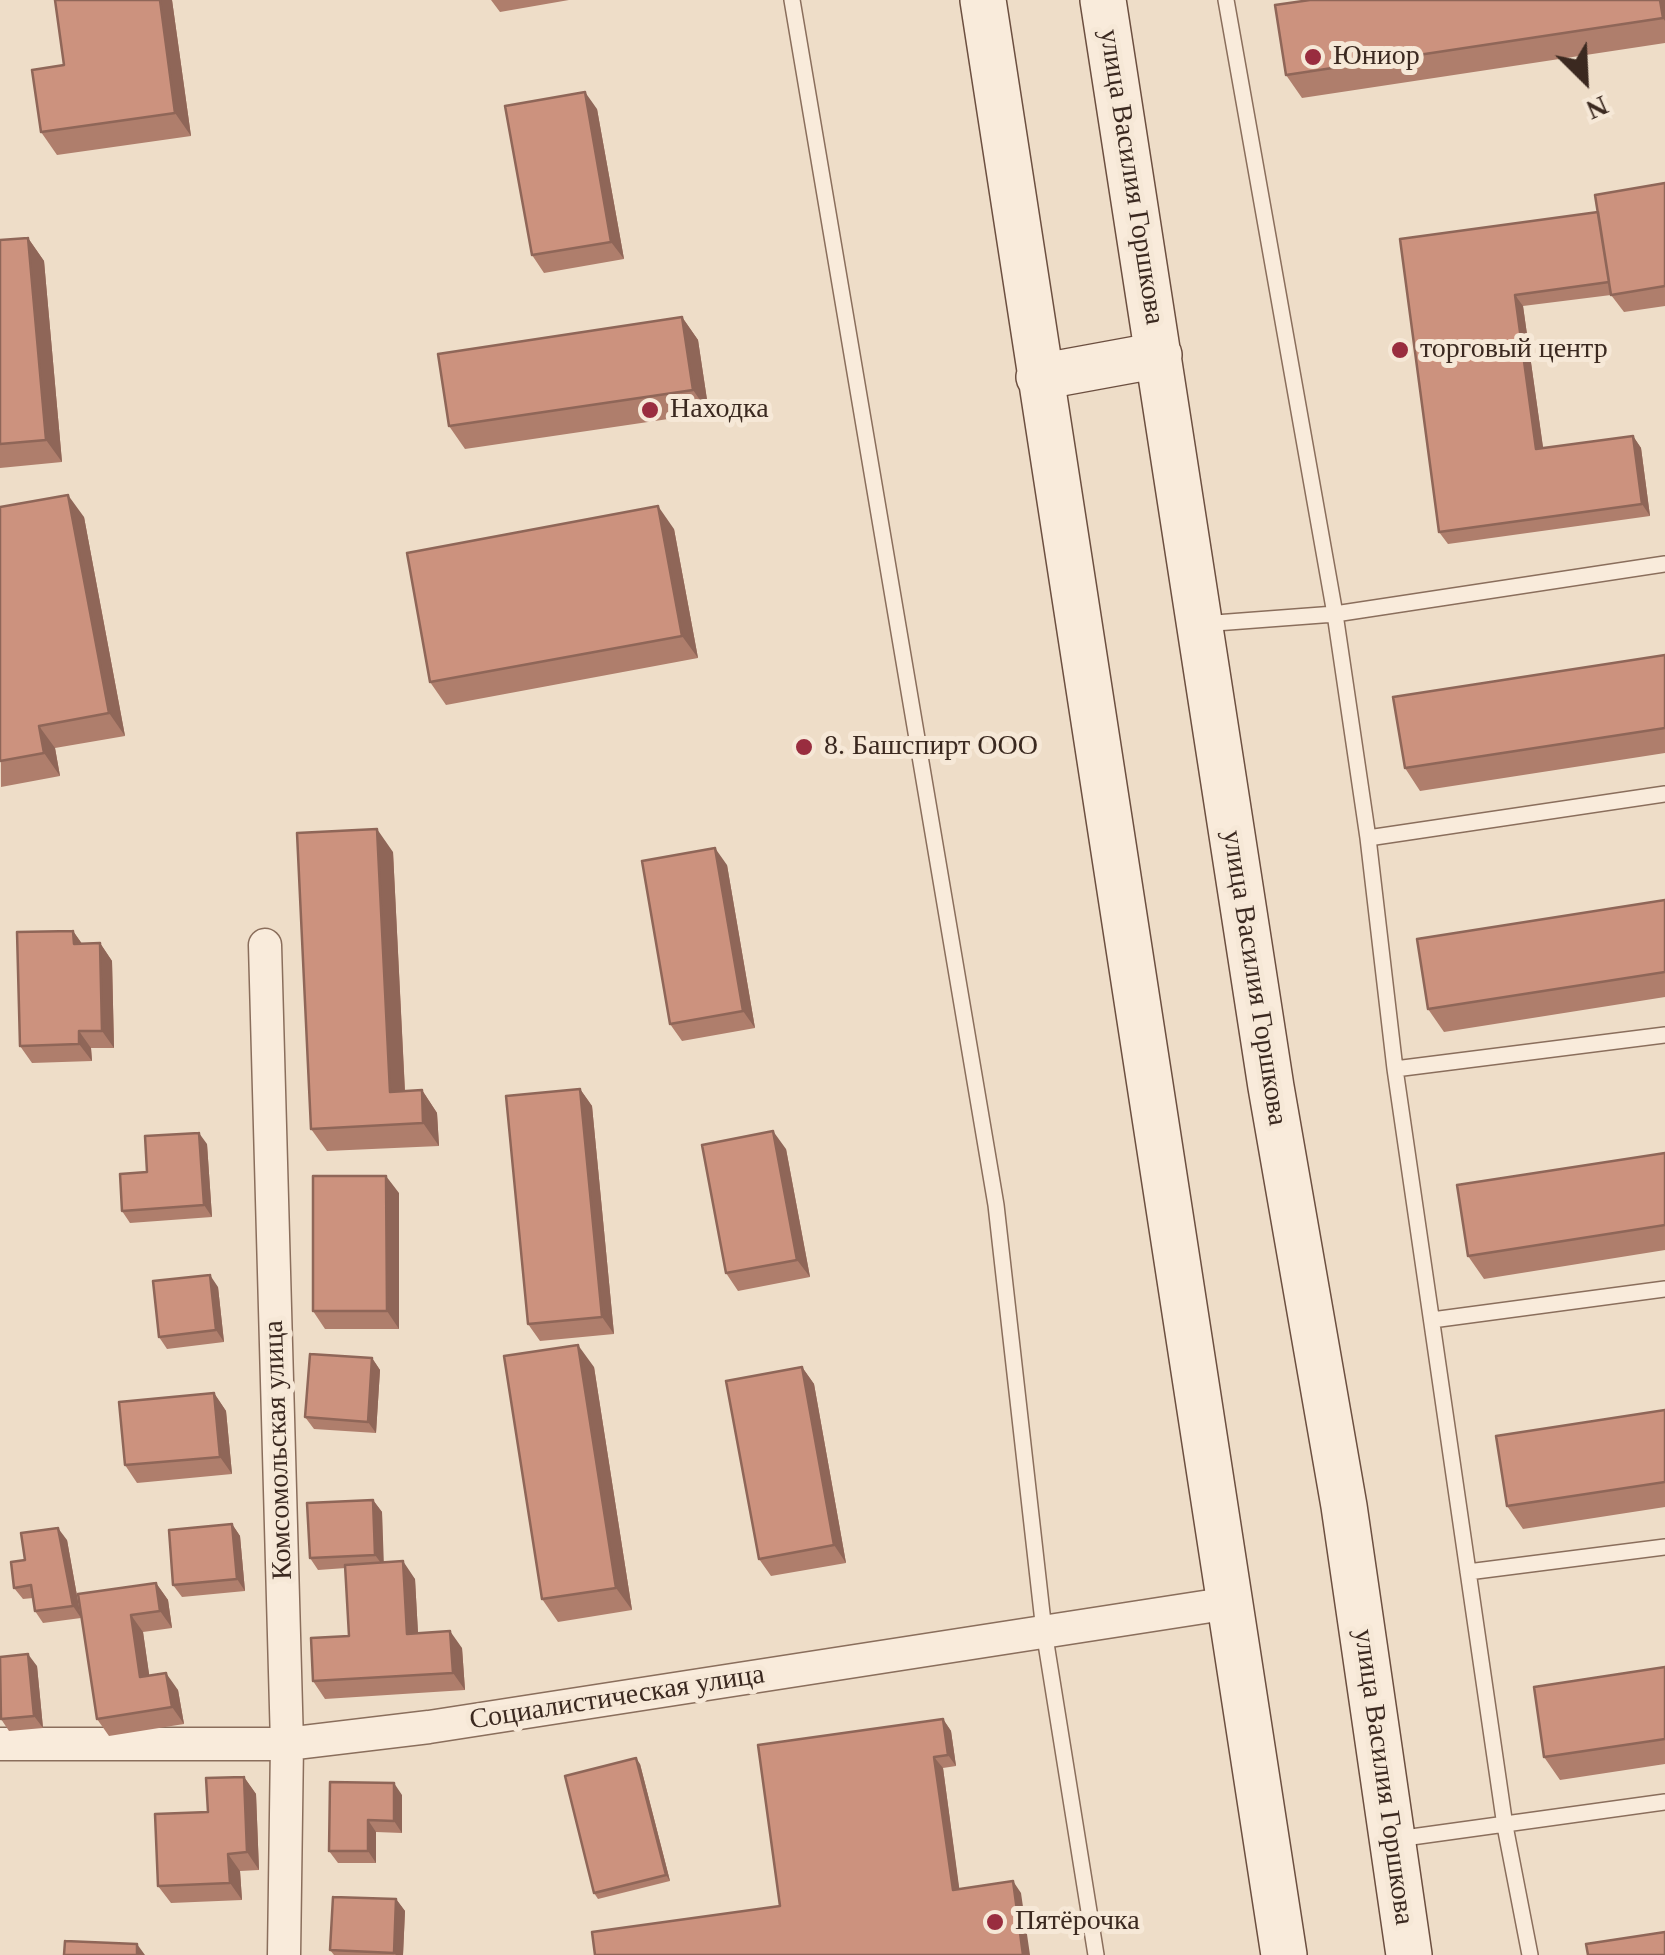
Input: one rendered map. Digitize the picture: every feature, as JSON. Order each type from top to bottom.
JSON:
[{"type":"main road","points":[[983,0],[1284,1955]]},
{"type":"main road","name":"улица Василия Горшкова","points":[[1103,0],[1284,1171],[1344,1506],[1409,1955]]},
{"type":"main road","points":[[1039,377],[1158,356]]},
{"type":"street","name":"Комсомольская улица","points":[[265,945],[287,1744],[284,1955]]},
{"type":"street","name":"Социалистическая улица","points":[[0,1744],[287,1744],[429,1727],[1230,1603]]},
{"type":"lane","points":[[792,0],[996,1205],[1044,1631],[1096,1955]]},
{"type":"lane","points":[[1226,0],[1334,614],[1368,838],[1395,1069],[1505,1826],[1530,1955]]},
{"type":"lane","points":[[1198,624],[1334,614],[1665,564]]},
{"type":"lane","points":[[1368,838],[1665,794]]},
{"type":"lane","points":[[1395,1069],[1665,1035]]},
{"type":"lane","points":[[1432,1320],[1665,1289]]},
{"type":"lane","points":[[1468,1572],[1665,1547]]},
{"type":"lane","points":[[1390,1840],[1665,1802]]},
{"type":"building","points":[[55,0],[160,0],[175,113],[41,132],[32,70],[64,65]]},
{"type":"building","points":[[1310,0],[1660,0],[1663,18],[1286,75],[1275,5]]},
{"type":"building","points":[[585,92],[611,242],[532,255],[505,106]]},
{"type":"building","points":[[1665,183],[1665,286],[1611,295],[1595,195]]},
{"type":"building","points":[[1598,212],[1609,282],[1515,295],[1536,449],[1633,436],[1642,504],[1439,532],[1400,239]]},
{"type":"building","points":[[28,238],[46,440],[0,444],[0,240]]},
{"type":"building","points":[[682,317],[693,390],[449,426],[438,354]]},
{"type":"building","points":[[68,495],[109,713],[39,726],[44,753],[0,761],[0,507]]},
{"type":"building","points":[[658,506],[682,636],[430,682],[407,553]]},
{"type":"building","points":[[1665,655],[1665,728],[1405,768],[1393,697]]},
{"type":"building","points":[[377,829],[390,1092],[422,1090],[423,1123],[311,1129],[297,833]]},
{"type":"building","points":[[715,848],[743,1011],[670,1024],[642,861]]},
{"type":"building","points":[[1665,900],[1665,972],[1428,1009],[1417,939]]},
{"type":"building","points":[[73,931],[74,944],[100,943],[102,1031],[79,1031],[79,1044],[20,1046],[17,932]]},
{"type":"building","points":[[580,1089],[602,1317],[528,1324],[506,1096]]},
{"type":"building","points":[[773,1131],[797,1260],[726,1273],[702,1145]]},
{"type":"building","points":[[199,1133],[204,1205],[122,1211],[120,1174],[147,1172],[145,1136]]},
{"type":"building","points":[[1665,1153],[1665,1225],[1468,1256],[1457,1185]]},
{"type":"building","points":[[313,1176],[386,1176],[387,1311],[313,1311]]},
{"type":"building","points":[[210,1275],[216,1330],[159,1337],[153,1281]]},
{"type":"building","points":[[578,1345],[616,1588],[542,1599],[504,1356]]},
{"type":"building","points":[[310,1354],[372,1358],[368,1422],[305,1417]]},
{"type":"building","points":[[802,1367],[834,1545],[759,1559],[726,1381]]},
{"type":"building","points":[[214,1393],[220,1457],[125,1465],[119,1402]]},
{"type":"building","points":[[1665,1410],[1665,1482],[1507,1506],[1496,1436]]},
{"type":"building","points":[[373,1500],[375,1555],[310,1558],[307,1503]]},
{"type":"building","points":[[232,1524],[237,1579],[173,1585],[169,1530]]},
{"type":"building","points":[[58,1528],[73,1606],[35,1611],[31,1585],[14,1588],[11,1562],[25,1560],[21,1533]]},
{"type":"building","points":[[403,1561],[407,1634],[450,1631],[453,1673],[313,1681],[311,1638],[349,1636],[345,1565]]},
{"type":"building","points":[[156,1583],[160,1611],[131,1615],[140,1677],[166,1673],[172,1707],[97,1719],[78,1594]]},
{"type":"building","points":[[28,1654],[34,1716],[1,1719],[0,1657]]},
{"type":"building","points":[[1665,1667],[1665,1739],[1544,1757],[1534,1687]]},
{"type":"building","points":[[943,1719],[948,1755],[934,1757],[953,1890],[1013,1881],[1023,1955],[595,1955],[592,1932],[780,1906],[758,1745]]},
{"type":"building","points":[[636,1758],[666,1875],[594,1893],[565,1776]]},
{"type":"building","points":[[244,1777],[247,1852],[228,1854],[230,1883],[158,1886],[155,1814],[208,1812],[206,1778]]},
{"type":"building","points":[[330,1782],[394,1783],[394,1821],[368,1820],[368,1851],[329,1851]]},
{"type":"building","points":[[333,1897],[396,1899],[394,1953],[330,1950]]},
{"type":"building","points":[[1665,1932],[1665,1955],[1588,1955],[1586,1944]]},
{"type":"building","points":[[65,1941],[137,1944],[137,1955],[64,1955]]},
{"type":"place","name":"Юниор","points":[[1313,57]]},
{"type":"place","name":"торговый центр","points":[[1400,350]]},
{"type":"place","name":"Находка","points":[[650,410]]},
{"type":"place","name":"8. Башспирт ООО","points":[[804,747]]},
{"type":"place","name":"Пятёрочка","points":[[995,1922]]}]
